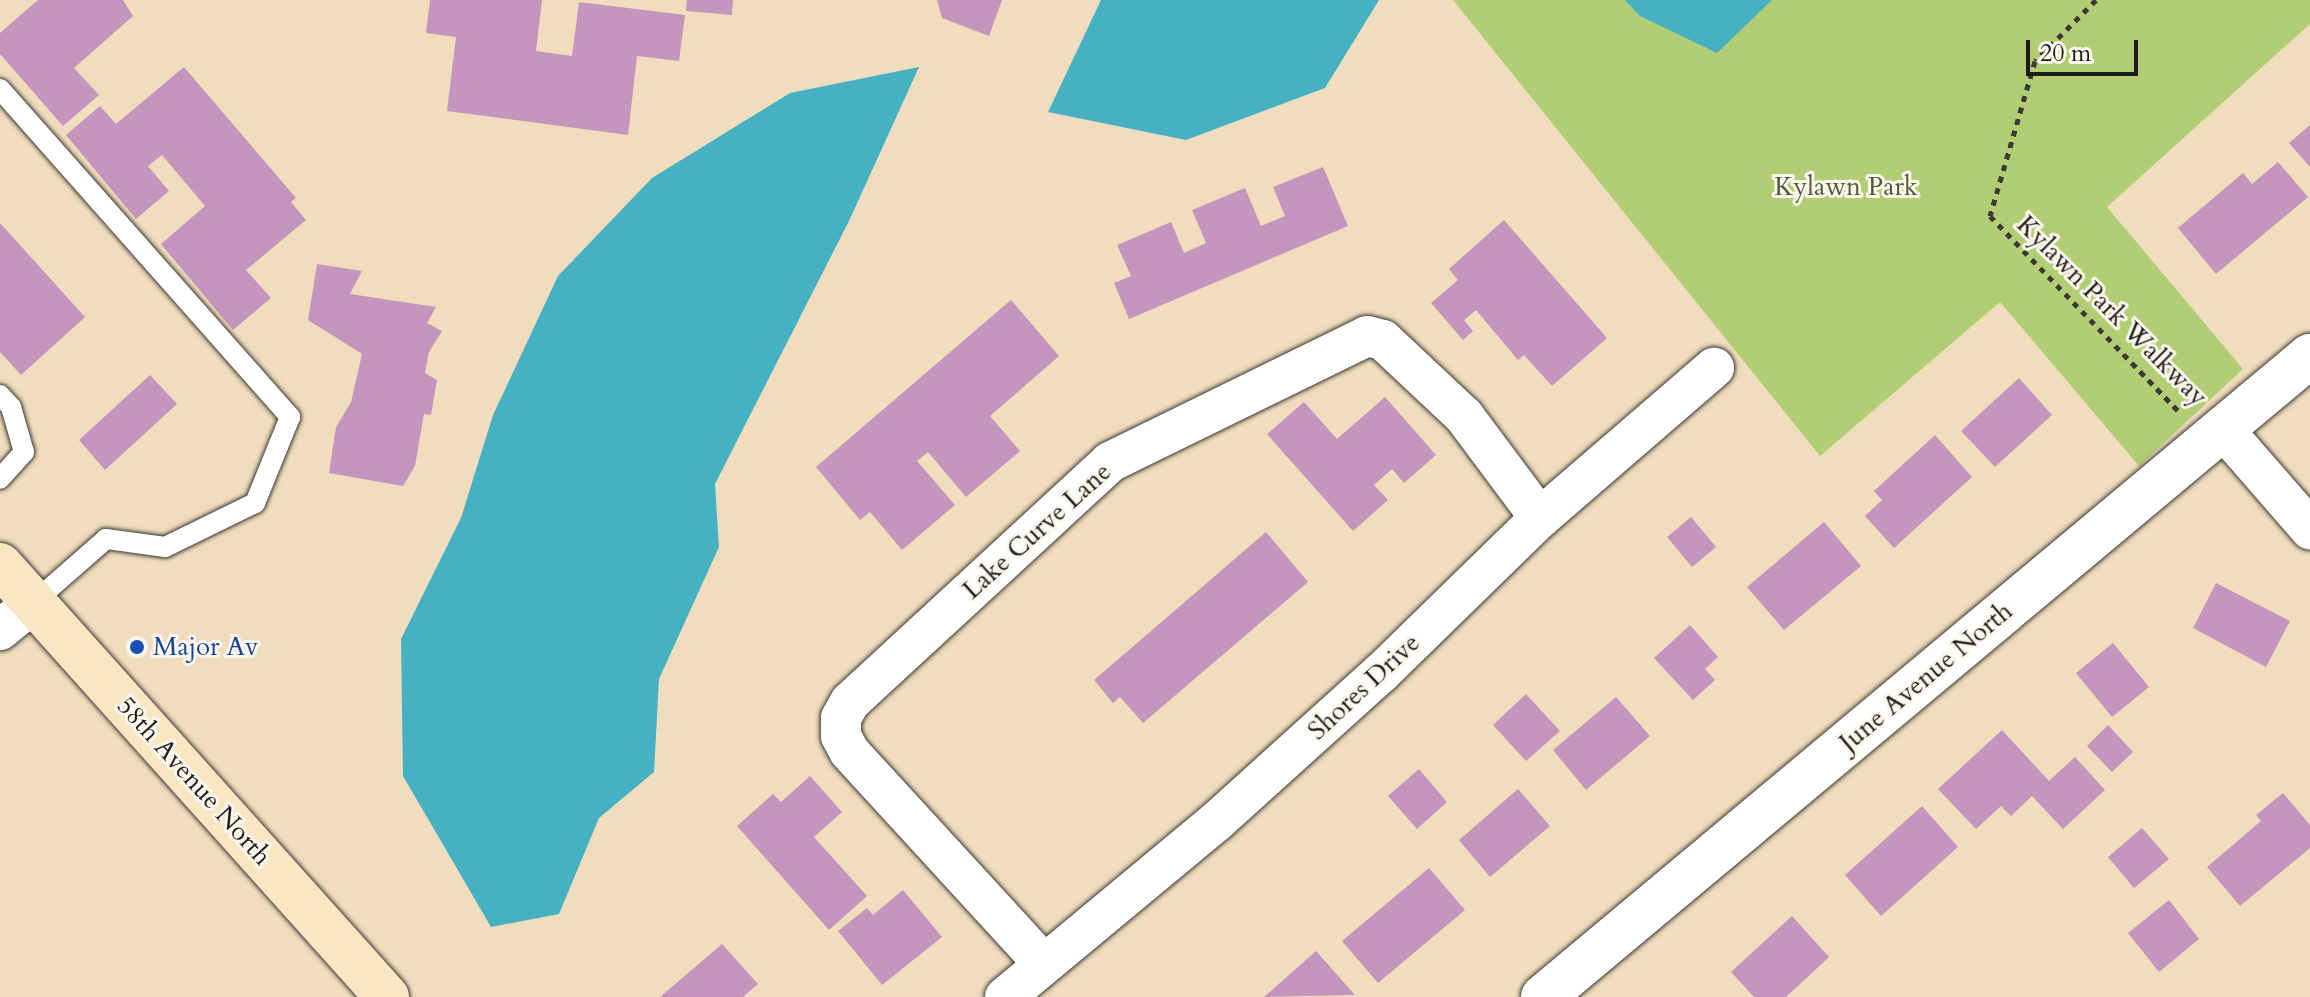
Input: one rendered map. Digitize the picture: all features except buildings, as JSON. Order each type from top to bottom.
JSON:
[{"type":"main road","name":"58th Avenue North","points":[[0,565],[387,997]]},
{"type":"street","name":"Lake Curve Lane","points":[[1043,963],[849,751],[841,736],[841,718],[850,702],[1110,462],[1367,336],[1383,340],[1464,416],[1540,518]]},
{"type":"street","name":"June Avenue North","points":[[1543,997],[2310,356]]},
{"type":"street","name":"Shores Drive","points":[[1005,997],[1217,821],[1381,673],[1540,518],[1714,368]]},
{"type":"street","points":[[2218,434],[2310,529]]},
{"type":"street","points":[[0,630],[34,602]]},
{"type":"lane","points":[[0,89],[290,417],[255,503],[165,547],[106,539],[34,602]]},
{"type":"lane","points":[[0,395],[11,407],[24,452],[0,479]]},
{"type":"path","name":"Kylawn Park Walkway","points":[[2096,0],[2035,61],[1990,216],[2177,410],[2218,434]]},
{"type":"green space","name":"Kylawn Park","points":[[1453,0],[2310,0],[2310,24],[2107,207],[2243,369],[2139,466],[2000,302],[1820,456]]},
{"type":"water","points":[[1101,0],[1379,0],[1325,88],[1186,140],[1048,112]]},
{"type":"water","points":[[1625,0],[1772,0],[1717,53],[1640,16]]},
{"type":"water","points":[[919,67],[849,221],[715,484],[719,547],[659,679],[654,772],[599,818],[559,914],[491,927],[403,776],[401,639],[461,518],[493,415],[558,276],[652,178],[790,93]]},
{"type":"place","name":"Major Av","points":[[137,647]]}]
